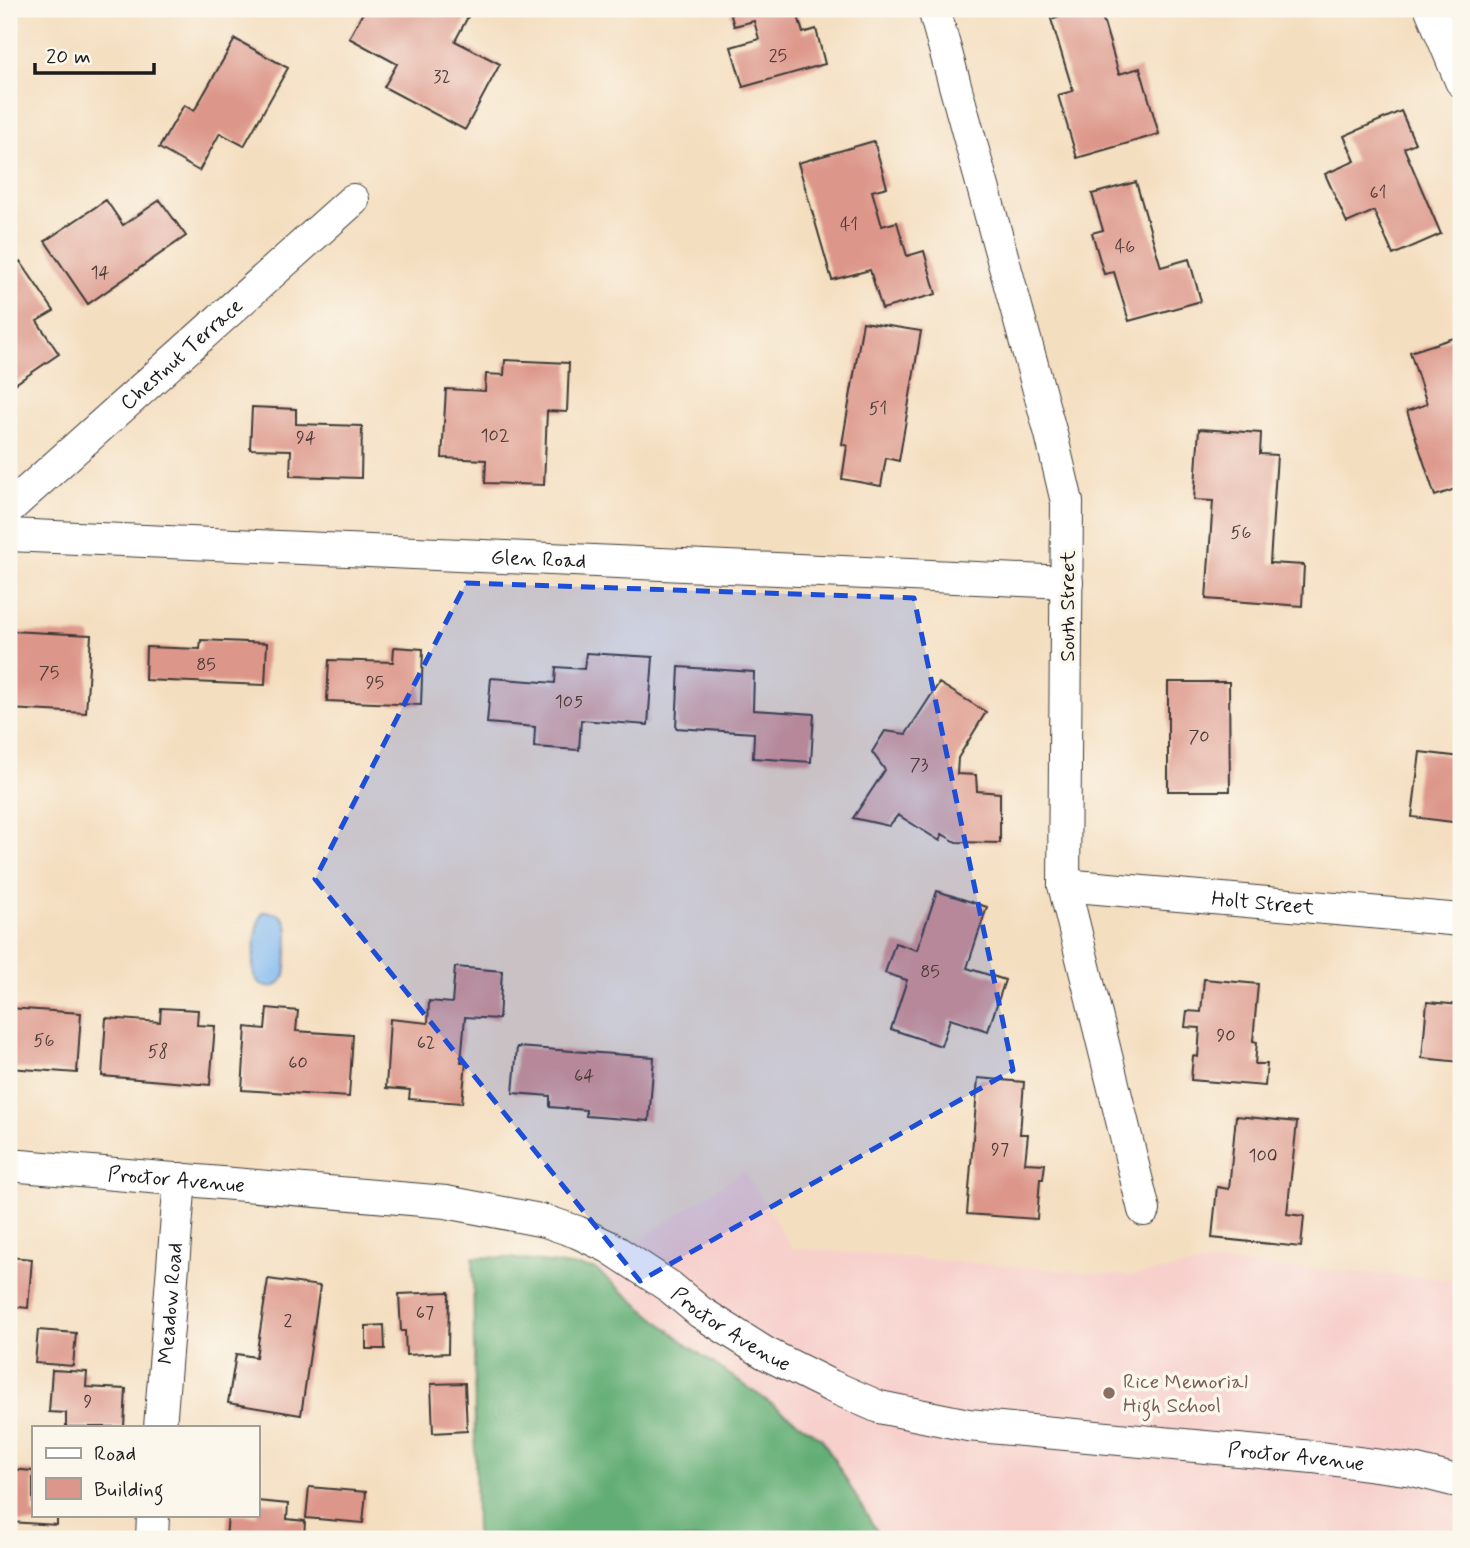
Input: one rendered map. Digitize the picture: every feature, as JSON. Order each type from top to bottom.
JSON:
[{"type":"street","name":"South Street","points":[[934,9],[1051,434],[1067,502],[1064,885],[1144,1210]]},
{"type":"street","points":[[1431,9],[1461,81]]},
{"type":"street","name":"Chestnut Terrace","points":[[9,508],[353,200]]},
{"type":"street","name":"Glen Road","points":[[9,535],[1067,582]]},
{"type":"street","name":"Holt Street","points":[[1064,885],[1461,920]]},
{"type":"street","name":"Proctor Avenue","points":[[9,1165],[446,1202],[545,1221],[609,1247],[670,1287],[700,1312],[765,1353],[879,1407],[968,1425],[1313,1457],[1413,1470],[1461,1482]]},
{"type":"street","name":"Meadow Road","points":[[160,1426],[180,1179]]},
{"type":"street","points":[[152,1539],[153,1516]]},
{"type":"highlighted area","points":[[466,583],[914,598],[1013,1070],[640,1281],[315,879]]},
{"type":"shaded area","name":"Rice Memorial High School","points":[[744,1171],[792,1248],[1131,1276],[1215,1262],[1461,1280],[1461,1539],[881,1539],[822,1439],[690,1347],[595,1269]]},
{"type":"green space","points":[[473,1257],[510,1258],[595,1269],[690,1347],[822,1439],[881,1539],[476,1539]]},
{"type":"water","points":[[263,912],[280,915],[288,931],[285,975],[280,983],[270,987],[264,986],[256,979],[253,966],[256,932]]},
{"type":"building","points":[[365,9],[463,9],[470,13],[455,41],[500,64],[465,130],[384,87],[397,64],[349,38]]},
{"type":"building","points":[[729,9],[796,9],[803,33],[816,29],[825,64],[743,87],[731,47],[759,39],[754,21],[734,26]]},
{"type":"building","points":[[1087,9],[1100,9],[1119,74],[1140,68],[1159,134],[1077,158],[1058,95],[1073,91],[1051,19]]},
{"type":"building","points":[[235,39],[288,68],[244,146],[220,133],[199,171],[159,148],[184,105],[194,111]]},
{"type":"building","points":[[1401,111],[1415,143],[1404,148],[1441,234],[1393,255],[1374,211],[1347,223],[1325,174],[1355,161],[1344,136]]},
{"type":"building","points":[[874,141],[887,187],[872,191],[882,226],[897,222],[907,256],[924,251],[936,294],[882,309],[870,270],[832,280],[798,163]]},
{"type":"building","points":[[1136,182],[1161,267],[1189,259],[1201,301],[1129,321],[1114,272],[1104,274],[1092,233],[1103,230],[1092,194]]},
{"type":"building","points":[[106,200],[123,225],[160,200],[186,236],[88,304],[45,241]]},
{"type":"building","points":[[20,261],[54,311],[37,321],[59,354],[9,388],[9,268]]},
{"type":"building","points":[[863,322],[921,331],[899,461],[886,458],[881,486],[842,479],[847,446],[842,444]]},
{"type":"building","points":[[1460,336],[1461,487],[1435,496],[1407,411],[1427,404],[1410,352]]},
{"type":"building","points":[[505,360],[569,363],[567,412],[547,411],[544,485],[485,483],[486,460],[442,458],[446,389],[485,391],[486,374],[504,375]]},
{"type":"building","points":[[252,407],[296,409],[296,424],[362,426],[361,478],[290,476],[291,450],[250,449]]},
{"type":"building","points":[[1199,429],[1261,433],[1260,454],[1277,455],[1270,563],[1304,565],[1302,606],[1206,599],[1213,501],[1194,500]]},
{"type":"building","points":[[9,631],[91,635],[86,713],[9,709]]},
{"type":"building","points":[[201,640],[267,643],[265,685],[145,680],[146,647],[200,649]]},
{"type":"building","points":[[394,647],[423,649],[421,705],[327,701],[329,660],[393,662]]},
{"type":"building","points":[[586,653],[653,657],[648,725],[581,720],[579,750],[534,747],[535,727],[487,723],[491,678],[555,683],[556,667],[584,669]]},
{"type":"building","points":[[679,667],[754,672],[753,710],[814,714],[811,762],[753,758],[754,733],[676,728]]},
{"type":"building","points":[[1168,682],[1229,682],[1230,791],[1168,791]]},
{"type":"building","points":[[939,683],[986,712],[958,758],[957,774],[976,775],[977,791],[1000,793],[1000,843],[956,842],[942,834],[940,841],[898,815],[889,826],[853,818],[885,770],[872,752],[885,731],[906,734]]},
{"type":"building","points":[[1420,752],[1461,757],[1461,823],[1412,817]]},
{"type":"building","points":[[937,891],[987,907],[967,968],[1005,980],[988,1031],[950,1019],[941,1046],[891,1029],[907,980],[885,973],[895,943],[917,950]]},
{"type":"building","points":[[455,967],[502,971],[499,1019],[465,1017],[461,1062],[466,1062],[462,1103],[409,1099],[410,1090],[386,1088],[390,1019],[428,1023],[429,1001],[452,1003]]},
{"type":"building","points":[[1204,979],[1258,984],[1253,1041],[1257,1042],[1255,1064],[1267,1064],[1265,1086],[1191,1080],[1193,1056],[1198,1057],[1200,1028],[1185,1027],[1187,1011],[1201,1012]]},
{"type":"building","points":[[1427,1002],[1461,1005],[1461,1062],[1422,1058]]},
{"type":"building","points":[[9,1008],[81,1013],[77,1073],[9,1068]]},
{"type":"building","points":[[161,1008],[198,1010],[197,1025],[215,1026],[210,1085],[102,1076],[106,1018],[160,1022]]},
{"type":"building","points":[[267,1008],[298,1011],[296,1031],[353,1035],[349,1097],[242,1090],[246,1027],[265,1029]]},
{"type":"building","points":[[517,1047],[654,1057],[649,1121],[586,1116],[586,1110],[550,1107],[550,1096],[513,1093]]},
{"type":"building","points":[[978,1078],[1024,1082],[1020,1134],[1028,1134],[1025,1163],[1045,1164],[1043,1179],[1040,1179],[1037,1219],[967,1214]]},
{"type":"building","points":[[1236,1116],[1297,1122],[1287,1214],[1304,1216],[1301,1247],[1212,1238],[1217,1187],[1229,1189]]},
{"type":"building","points":[[9,1257],[32,1259],[28,1308],[9,1306]]},
{"type":"building","points":[[268,1279],[320,1286],[301,1415],[228,1403],[236,1354],[256,1357]]},
{"type":"building","points":[[449,1292],[448,1353],[406,1355],[405,1331],[401,1331],[399,1294]]},
{"type":"building","points":[[384,1325],[385,1349],[366,1349],[366,1326]]},
{"type":"building","points":[[38,1330],[76,1333],[73,1366],[35,1363]]},
{"type":"building","points":[[52,1370],[87,1372],[86,1387],[126,1389],[124,1426],[66,1426],[66,1413],[49,1412]]},
{"type":"building","points":[[465,1383],[467,1431],[433,1433],[431,1384]]},
{"type":"building","points":[[9,1469],[32,1471],[32,1516],[57,1516],[57,1525],[9,1522]]},
{"type":"building","points":[[309,1487],[366,1492],[363,1523],[306,1518]]},
{"type":"building","points":[[259,1501],[288,1504],[287,1519],[305,1521],[304,1539],[226,1539],[228,1516],[259,1516]]},
{"type":"place","name":"Rice Memorial High School","points":[[1109,1393]]}]
